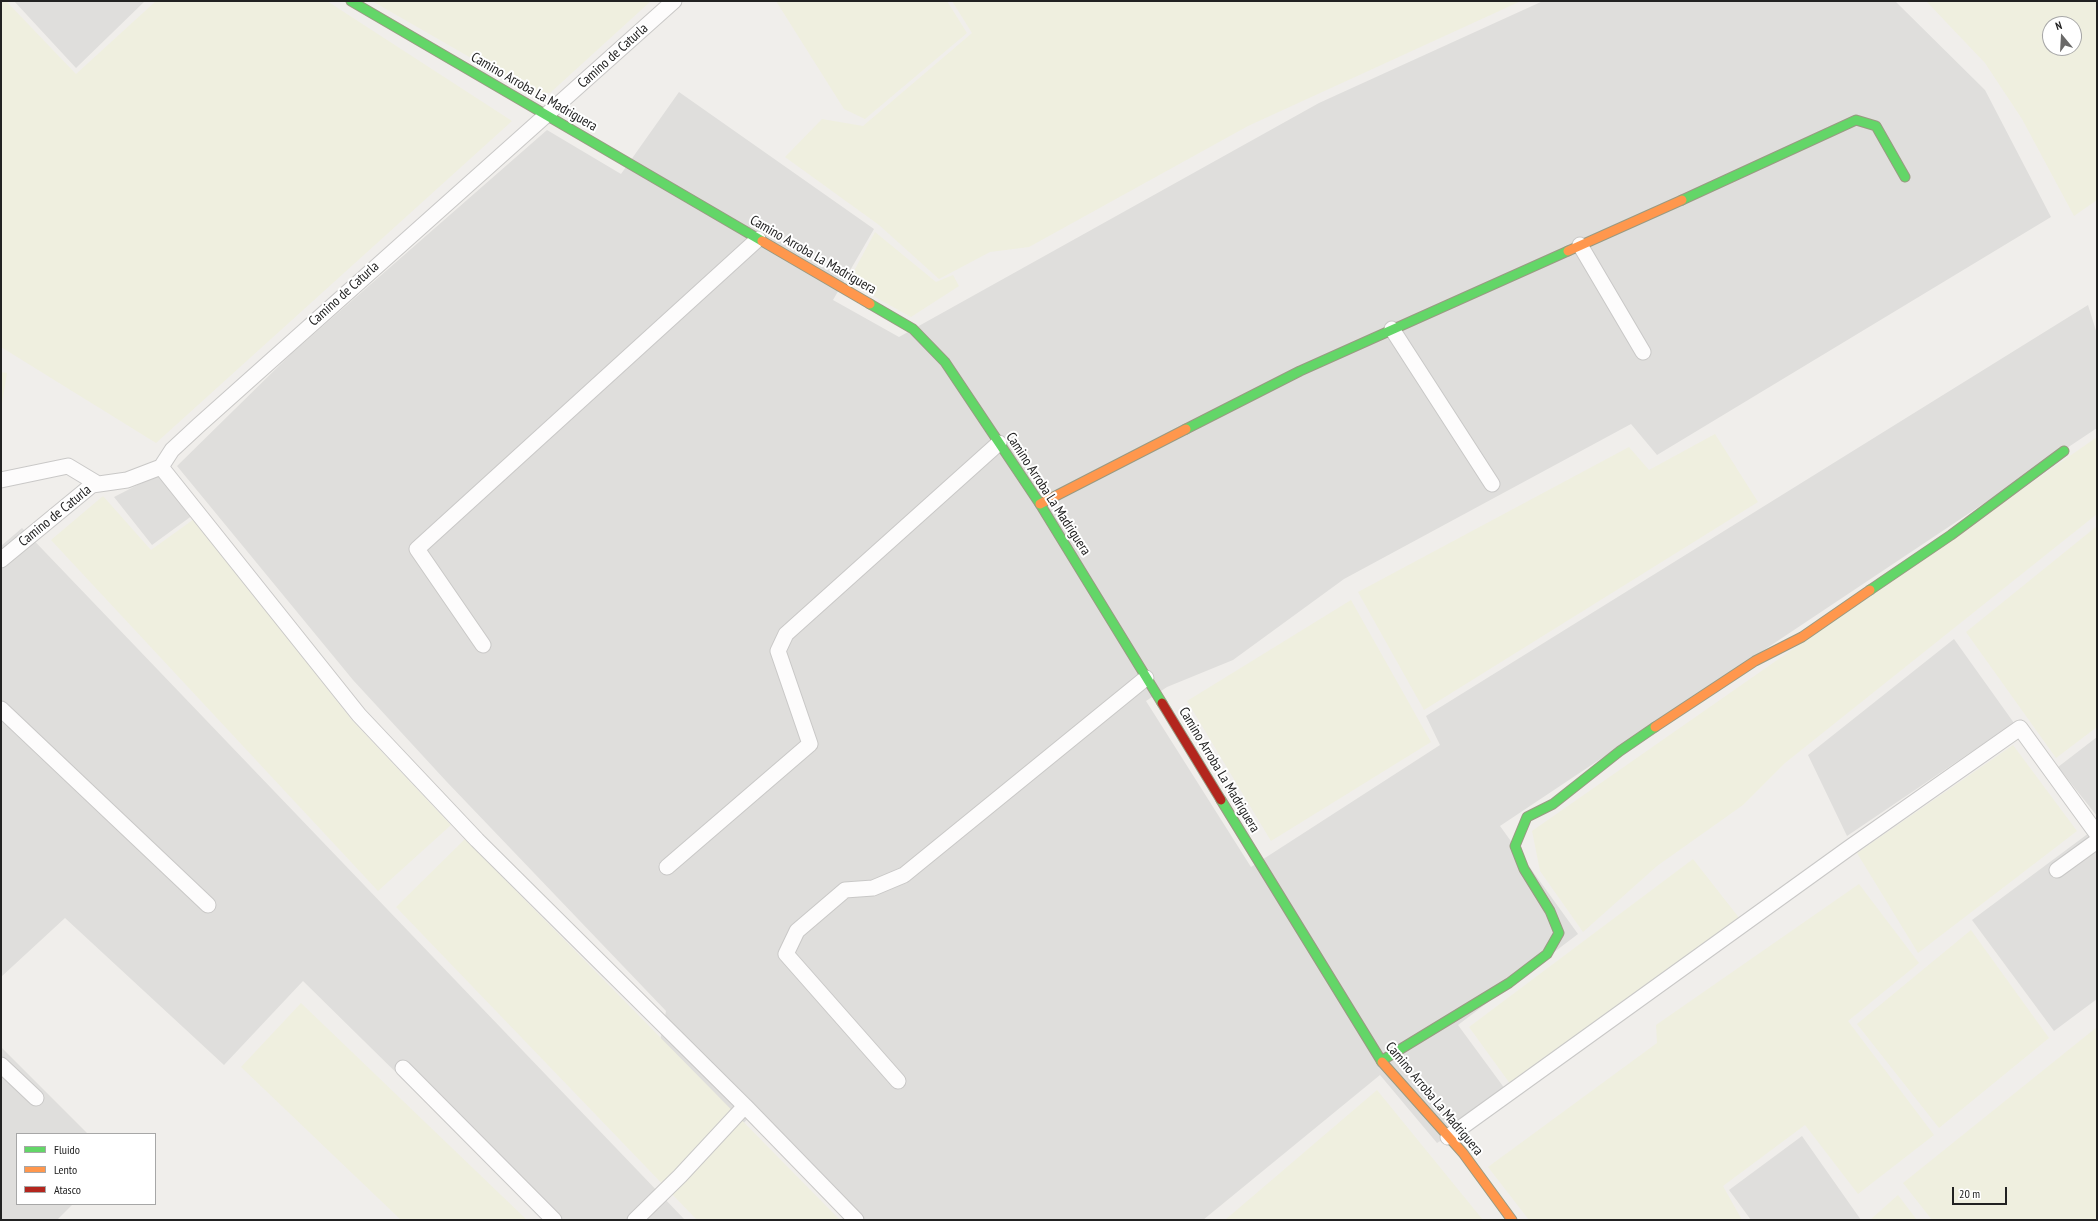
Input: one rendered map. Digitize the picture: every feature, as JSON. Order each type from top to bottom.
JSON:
[{"type":"street","name":"Camino Arroba La Madriguera","points":[[351,1],[913,329],[945,362],[1040,504],[1381,1061],[1463,1153],[1512,1220]]},
{"type":"street","name":"Camino de Caturla","points":[[1,560],[92,485],[127,480],[161,467],[172,450],[193,430],[674,1]]},
{"type":"street","points":[[1040,504],[1300,371],[1790,152],[1856,120],[1876,126],[1906,177]]},
{"type":"street","points":[[483,645],[417,549],[758,239]]},
{"type":"street","points":[[1580,245],[1643,352]]},
{"type":"street","points":[[1392,329],[1492,484]]},
{"type":"street","points":[[667,867],[810,744],[778,651],[786,634],[999,443]]},
{"type":"street","points":[[1381,1061],[1510,983],[1547,954],[1559,933],[1550,911],[1524,869],[1515,846],[1527,817],[1552,804],[1620,751],[1755,661],[1802,638],[1951,535],[2064,451]]},
{"type":"street","points":[[1,480],[68,466],[98,484]]},
{"type":"street","points":[[161,467],[359,715],[477,840],[745,1106],[856,1220]]},
{"type":"street","points":[[898,1081],[786,954],[797,932],[846,890],[873,888],[904,875],[1146,678]]},
{"type":"street","points":[[1,709],[208,905]]},
{"type":"street","points":[[1448,1137],[1849,848],[2020,728],[2097,834]]},
{"type":"street","points":[[2056,870],[2097,841]]},
{"type":"street","points":[[1,1065],[36,1098]]},
{"type":"street","points":[[403,1068],[554,1220]]},
{"type":"street","points":[[635,1220],[680,1176],[745,1106]]},
{"type":"shaded area","points":[[14,1],[145,1],[76,68]]},
{"type":"shaded area","points":[[1543,1],[1895,1],[1985,90],[2051,217],[1657,455],[1631,424],[1344,579],[1233,660],[1167,687],[1146,701],[1251,867],[1440,745],[1426,716],[2088,305],[2097,334],[2097,428],[1500,826],[1578,934],[1458,1025],[1505,1089],[1455,1132],[1437,1143],[1380,1075],[1203,1220],[859,1220],[751,1115],[706,1165],[649,1097],[666,1011],[446,781],[353,680],[177,466],[292,353],[547,130],[621,174],[679,92],[874,229],[833,300],[899,337],[1319,103]]},
{"type":"shaded area","points":[[159,474],[193,515],[152,545],[114,497]]},
{"type":"shaded area","points":[[22,528],[685,1220],[546,1220],[303,981],[224,1065],[65,918],[1,977],[1,546]]},
{"type":"shaded area","points":[[1954,639],[2014,723],[1847,836],[1808,755]]},
{"type":"shaded area","points":[[2097,737],[2097,816],[2058,767]]},
{"type":"shaded area","points":[[2097,827],[2097,999],[2054,1031],[1972,920]]},
{"type":"shaded area","points":[[1,1047],[87,1133],[16,1133],[16,1205],[72,1205],[57,1220],[1,1220]]},
{"type":"shaded area","points":[[1802,1136],[1861,1220],[1751,1220],[1729,1190]]},
{"type":"green space","points":[[1,1],[6,1],[76,74],[156,1],[327,1],[512,121],[156,443],[1,347]]},
{"type":"green space","points":[[372,1],[651,1],[550,93],[532,93]]},
{"type":"green space","points":[[776,1],[947,1],[967,33],[865,119],[844,109]]},
{"type":"green space","points":[[952,1],[1521,1],[1248,126],[1029,247],[990,252],[939,279],[879,225],[785,157],[822,119],[863,126],[972,33]]},
{"type":"green space","points":[[1926,1],[2097,1],[2097,200],[2074,216],[2022,119],[1985,63]]},
{"type":"green space","points":[[875,232],[936,282],[953,275],[959,286],[911,317],[848,282]]},
{"type":"green space","points":[[1,372],[7,373],[1,410]]},
{"type":"green space","points":[[1715,434],[1758,502],[1424,710],[1358,592],[1629,447],[1649,470]]},
{"type":"green space","points":[[2097,437],[2097,514],[1785,763],[1743,805],[1657,866],[1583,932],[1540,871],[1532,831]]},
{"type":"green space","points":[[103,496],[151,550],[194,519],[352,720],[451,825],[378,891],[51,540]]},
{"type":"green space","points":[[2097,526],[2097,727],[2056,758],[1966,632]]},
{"type":"green space","points":[[1351,600],[1431,742],[1271,841],[1187,701]]},
{"type":"green space","points":[[2013,745],[2077,831],[1918,953],[1857,853]]},
{"type":"green space","points":[[465,839],[840,1220],[697,1220],[396,907]]},
{"type":"green space","points":[[1693,859],[1740,919],[1511,1085],[1469,1027]]},
{"type":"green space","points":[[1859,884],[1919,963],[1848,1021],[1934,1135],[1858,1194],[1805,1125],[1723,1186],[1742,1220],[1529,1220],[1488,1167],[1657,1043],[1656,1025]]},
{"type":"green space","points":[[1971,930],[2049,1038],[1939,1128],[1857,1024]]},
{"type":"green space","points":[[301,1003],[527,1220],[401,1220],[241,1067]]},
{"type":"green space","points":[[2097,1027],[2097,1219],[1932,1220],[1903,1183]]},
{"type":"green space","points":[[1377,1090],[1483,1220],[1225,1220]]},
{"type":"green space","points":[[1898,1195],[1917,1220],[1870,1220]]},
{"type":"traffic: fast","points":[[351,1],[762,241]]},
{"type":"traffic: fast","points":[[1682,200],[1856,120],[1876,126],[1905,177]]},
{"type":"traffic: fast","points":[[1186,429],[1300,371],[1568,251]]},
{"type":"traffic: fast","points":[[870,304],[913,329],[945,362],[1040,504],[1162,703]]},
{"type":"traffic: fast","points":[[1870,590],[1951,535],[2064,451]]},
{"type":"traffic: fast","points":[[1381,1061],[1509,983],[1547,954],[1559,933],[1550,911],[1524,869],[1515,846],[1527,817],[1553,804],[1620,751],[1655,727]]},
{"type":"traffic: fast","points":[[1221,800],[1382,1062]]},
{"type":"traffic: slow","points":[[1568,251],[1682,200]]},
{"type":"traffic: slow","points":[[762,241],[870,304]]},
{"type":"traffic: slow","points":[[1040,504],[1186,429]]},
{"type":"traffic: slow","points":[[1655,727],[1755,661],[1802,637],[1870,590]]},
{"type":"traffic: slow","points":[[1382,1062],[1463,1153],[1512,1220]]},
{"type":"traffic: jam","points":[[1162,703],[1221,800]]}]
